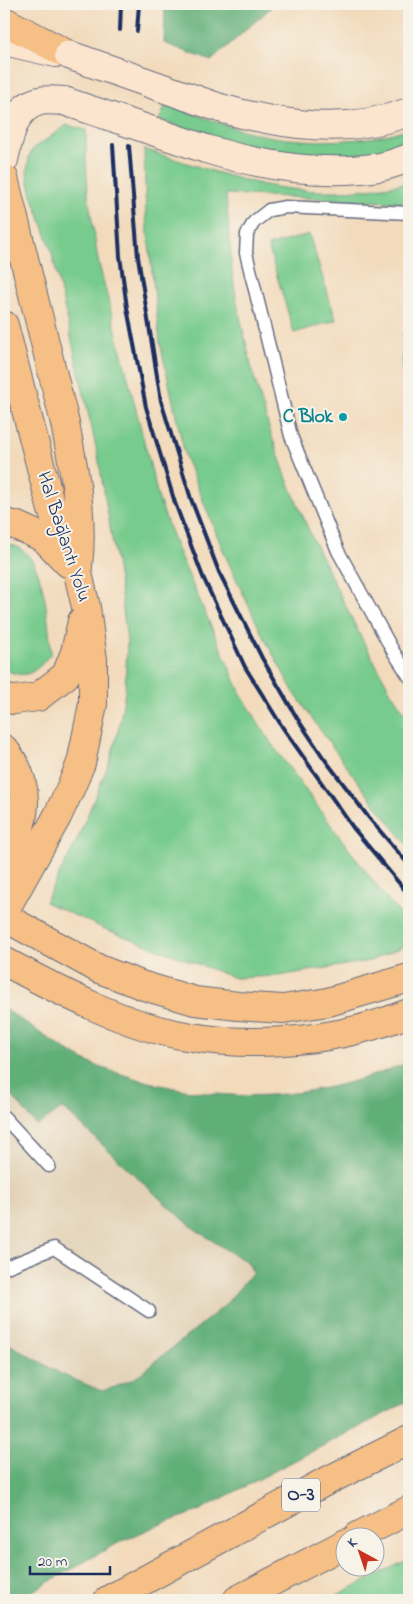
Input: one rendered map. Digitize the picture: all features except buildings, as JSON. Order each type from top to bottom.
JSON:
[{"type":"main road","points":[[4,21],[69,56]]},
{"type":"main road","points":[[4,42],[69,56],[220,108],[291,124],[327,127],[349,126],[409,112]]},
{"type":"main road","points":[[4,160],[11,130],[20,114],[33,103],[42,100],[64,101],[242,160],[314,170],[380,166],[409,158]]},
{"type":"main road","points":[[4,178],[72,457],[81,540],[78,573]]},
{"type":"main road","name":"Hal Bağlantı Yolu","points":[[4,325],[52,510],[78,573],[86,607],[93,660],[93,704],[81,763],[57,817],[16,858]]},
{"type":"main road","points":[[4,523],[15,525],[44,538],[78,573]]},
{"type":"main road","points":[[4,699],[15,700],[38,697],[66,675],[75,652],[86,607]]},
{"type":"main road","name":"Hal Bağlantı Yolu","points":[[4,749],[18,771],[24,794],[16,858],[4,912]]},
{"type":"main road","points":[[4,917],[99,968],[144,986],[195,1001],[283,1009],[328,1002],[409,978]]},
{"type":"main road","points":[[4,961],[50,986],[100,1008],[142,1025],[185,1036],[258,1042],[298,1039],[335,1034],[388,1022],[409,1013]]},
{"type":"main road","name":"O-3","points":[[108,1600],[322,1484],[409,1440]]},
{"type":"main road","points":[[378,1526],[409,1510]]},
{"type":"main road","points":[[237,1600],[336,1548]]},
{"type":"lane","points":[[409,213],[286,207],[269,210],[254,222],[250,228],[247,234],[246,253],[291,436],[338,551],[393,652],[409,676]]},
{"type":"lane","points":[[4,1117],[49,1166]]},
{"type":"lane","points":[[4,1268],[54,1248],[149,1311]]},
{"type":"shaded area","points":[[4,1086],[37,1126],[63,1108],[171,1209],[225,1249],[247,1262],[254,1272],[224,1306],[135,1378],[115,1387],[102,1391],[90,1387],[61,1374],[4,1341]]},
{"type":"green space","points":[[165,4],[275,4],[211,61],[164,43]]},
{"type":"green space","points":[[166,104],[236,128],[284,138],[328,141],[350,140],[392,134],[409,128],[409,146],[386,153],[359,157],[330,158],[260,152],[159,120]]},
{"type":"green space","points":[[67,125],[86,130],[88,194],[98,260],[159,500],[177,549],[241,694],[271,743],[383,894],[409,924],[409,944],[370,961],[278,976],[235,978],[105,929],[45,902],[77,840],[110,761],[119,727],[125,692],[127,641],[119,580],[98,456],[51,249],[32,195],[27,174],[29,156],[33,149]]},
{"type":"green space","points":[[144,149],[243,180],[292,189],[309,191],[360,190],[409,182],[409,203],[226,194],[232,271],[237,303],[252,370],[271,434],[287,479],[313,540],[360,635],[391,692],[409,720],[409,847],[364,790],[293,691],[260,630],[225,555],[185,456],[160,343],[146,218]]},
{"type":"green space","points":[[309,234],[336,320],[294,333],[268,246]]},
{"type":"green space","points":[[403,333],[409,333],[409,370],[402,370]]},
{"type":"green space","points":[[4,543],[15,546],[30,558],[42,585],[46,606],[51,653],[36,670],[25,674],[12,673],[4,669]]},
{"type":"green space","points":[[4,1008],[63,1048],[97,1066],[141,1080],[210,1093],[276,1095],[310,1091],[343,1084],[409,1062],[409,1401],[196,1512],[156,1526],[114,1545],[17,1600],[4,1600],[4,1341],[61,1374],[102,1391],[135,1378],[224,1306],[253,1272],[247,1262],[195,1229],[171,1209],[63,1108],[37,1126],[4,1086]]},
{"type":"green space","points":[[409,1559],[409,1600],[327,1600],[375,1576],[386,1576],[386,1570]]},
{"type":"railway","points":[[120,30],[121,4]]},
{"type":"railway","points":[[137,31],[139,4]]},
{"type":"railway","points":[[113,145],[120,256],[127,308],[146,407],[175,503],[203,577],[245,667],[283,728],[354,829],[409,895]]},
{"type":"railway","points":[[129,146],[138,257],[161,401],[191,499],[219,572],[262,658],[297,718],[323,757],[369,818],[409,865]]},
{"type":"place","name":"C Blok","points":[[343,417]]}]
